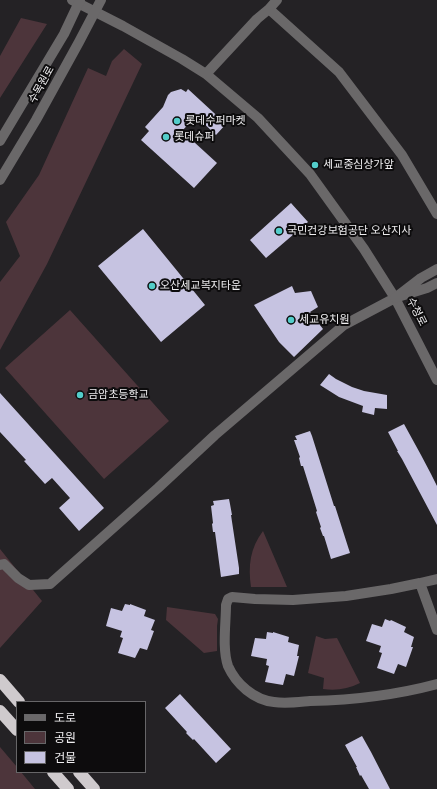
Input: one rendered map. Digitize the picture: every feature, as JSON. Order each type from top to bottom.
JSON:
[{"type":"highway","points":[[0,680],[18,701]]},
{"type":"highway","points":[[0,711],[16,729]]},
{"type":"highway","points":[[54,773],[68,789]]},
{"type":"highway","points":[[80,773],[94,789]]},
{"type":"street","name":"수목원로","points":[[0,180],[36,120],[101,0]]},
{"type":"street","points":[[206,74],[277,0]]},
{"type":"street","name":"수목원로","points":[[0,141],[64,34],[77,1]]},
{"type":"street","name":"수청로","points":[[77,1],[95,12],[124,26],[206,74],[258,118],[310,174],[364,249],[395,298],[437,380]]},
{"type":"street","points":[[269,9],[339,72],[402,155],[437,214]]},
{"type":"street","points":[[0,565],[4,564],[18,578],[29,585],[50,584],[215,435],[344,326],[395,298],[421,278],[437,269]]},
{"type":"street","points":[[395,298],[427,288],[437,283]]},
{"type":"street","points":[[437,579],[346,596],[293,600],[232,597],[228,599],[226,605],[225,652],[228,666],[235,678],[245,689],[254,696],[273,702],[338,700],[400,692],[437,684]]},
{"type":"street","points":[[420,583],[437,630]]},
{"type":"green space","points":[[21,18],[47,24],[0,98],[0,56]]},
{"type":"green space","points":[[124,49],[142,64],[47,264],[0,350],[0,282],[20,256],[6,222],[39,175],[88,68],[106,76],[112,61]]},
{"type":"green space","points":[[70,310],[169,421],[104,479],[5,368]]},
{"type":"green space","points":[[263,531],[287,587],[251,587],[251,558],[255,544]]},
{"type":"green space","points":[[0,549],[42,601],[0,648]]},
{"type":"green space","points":[[167,607],[215,614],[218,619],[217,651],[204,653],[166,620]]},
{"type":"green space","points":[[316,636],[325,639],[337,638],[360,683],[342,689],[323,689],[324,678],[308,673]]},
{"type":"green space","points":[[0,747],[16,766],[16,773],[22,773],[35,789],[0,789]]},
{"type":"building","name":"롯데슈퍼","points":[[181,89],[186,92],[188,89],[226,124],[216,135],[196,116],[182,131],[217,163],[194,188],[141,140],[149,131],[145,127],[163,107],[168,95],[171,92]]},
{"type":"building","name":"국민건강보험공단 오산지사","points":[[291,203],[308,222],[266,258],[250,240]]},
{"type":"building","name":"오산세교복지타운","points":[[143,229],[205,305],[161,342],[98,266]]},
{"type":"building","name":"세교유치원","points":[[292,286],[295,293],[311,291],[318,307],[310,312],[323,329],[294,357],[279,342],[254,305]]},
{"type":"building","points":[[329,374],[352,387],[364,391],[387,395],[387,409],[375,408],[374,415],[362,412],[363,406],[339,397],[320,385]]},
{"type":"building","points":[[0,393],[104,508],[79,531],[59,508],[70,498],[52,478],[45,484],[24,461],[26,460],[0,432]]},
{"type":"building","points":[[404,424],[437,486],[437,525],[388,432]]},
{"type":"building","points":[[310,431],[350,553],[331,559],[320,528],[317,511],[303,466],[301,466],[300,457],[294,440],[297,440],[295,436]]},
{"type":"building","points":[[229,499],[239,574],[221,577],[215,532],[213,532],[211,506],[214,505],[213,501]]},
{"type":"building","points":[[125,604],[130,604],[146,610],[144,616],[155,620],[151,630],[154,631],[147,650],[140,648],[135,658],[118,653],[123,638],[120,637],[122,631],[106,626],[111,608],[122,611]]},
{"type":"building","points":[[385,619],[391,620],[406,627],[404,632],[414,637],[411,647],[413,647],[406,667],[398,664],[394,674],[377,668],[382,653],[379,652],[381,646],[366,641],[372,624],[382,627]]},
{"type":"building","points":[[267,632],[273,632],[289,637],[288,642],[299,645],[297,656],[299,656],[294,676],[286,674],[283,685],[265,682],[269,666],[266,665],[267,659],[251,656],[255,638],[266,639]]},
{"type":"building","points":[[180,694],[231,749],[216,763],[194,739],[193,740],[186,733],[187,732],[165,708]]},
{"type":"building","points":[[362,736],[390,789],[369,789],[361,775],[360,776],[357,767],[345,745]]},
{"type":"place","name":"롯데수퍼마켓","points":[[177,121]]},
{"type":"place","name":"롯데슈퍼","points":[[166,137]]},
{"type":"place","name":"세교중심상가앞","points":[[315,165]]},
{"type":"place","name":"국민건강보험공단 오산지사","points":[[279,231]]},
{"type":"place","name":"오산세교복지타운","points":[[152,286]]},
{"type":"place","name":"세교유치원","points":[[291,320]]},
{"type":"place","name":"금암초등학교","points":[[80,395]]}]
